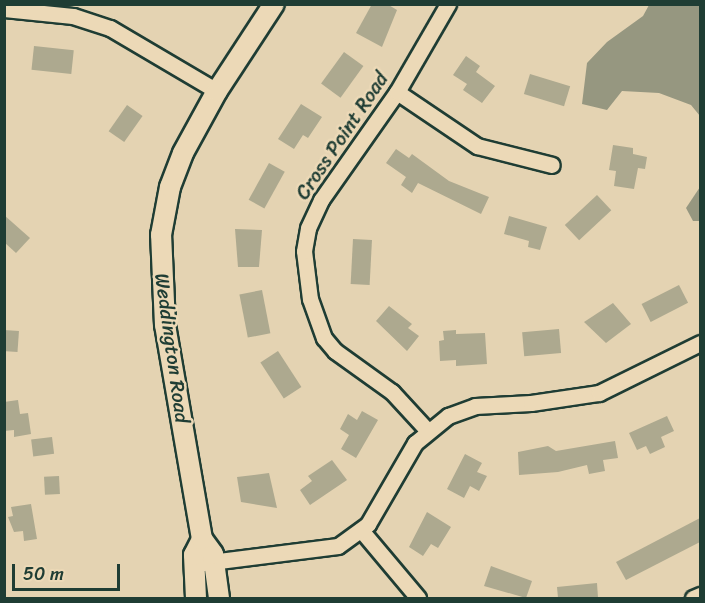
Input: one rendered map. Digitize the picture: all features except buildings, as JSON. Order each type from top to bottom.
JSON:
[{"type":"main road","name":"Weddington Road","points":[[219,598],[215,562],[202,539],[165,325],[160,262],[172,180],[217,91],[274,4]]},
{"type":"main road","name":"Weddington Road","points":[[196,598],[194,555],[202,539]]},
{"type":"street","name":"Cross Point Road","points":[[427,430],[392,392],[358,369],[324,338],[310,299],[304,258],[308,228],[321,200],[397,92],[448,4]]},
{"type":"street","points":[[4,9],[73,16],[110,28],[217,91]]},
{"type":"street","points":[[397,92],[477,146],[552,165]]},
{"type":"street","points":[[195,564],[322,550],[338,546],[361,530],[371,519],[415,443],[427,430],[448,416],[475,406],[531,403],[599,393],[700,343]]},
{"type":"street","points":[[361,530],[418,598]]},
{"type":"street","points":[[693,598],[700,595]]},
{"type":"shaded area","points":[[649,5],[700,5],[700,116],[691,105],[659,93],[622,91],[607,110],[582,104],[587,63],[607,42],[643,16]]},
{"type":"shaded area","points":[[700,187],[700,221],[693,221],[686,208]]}]
